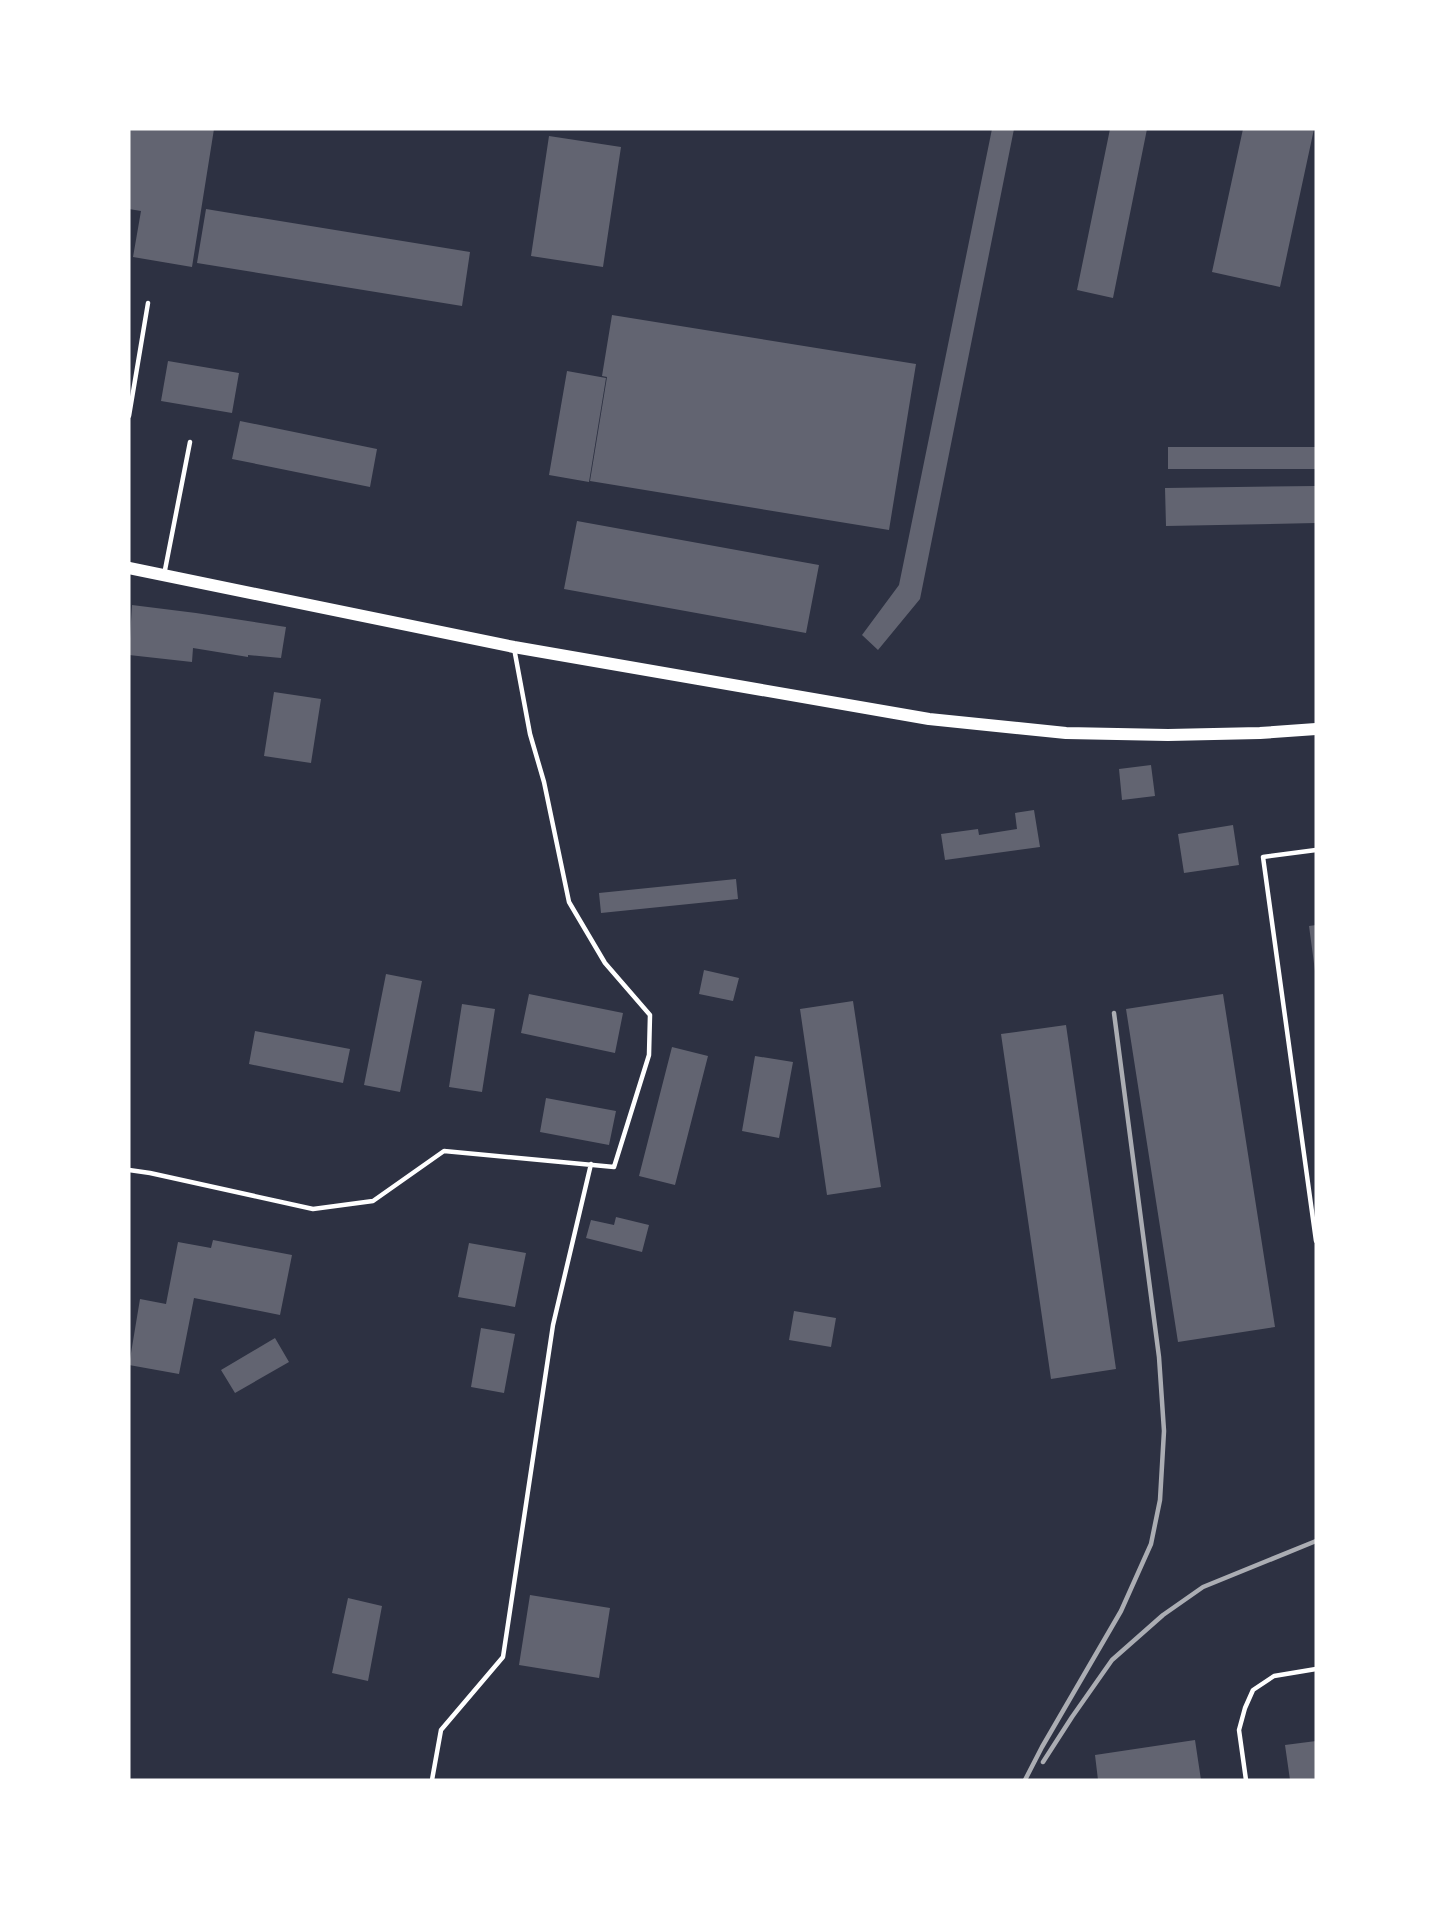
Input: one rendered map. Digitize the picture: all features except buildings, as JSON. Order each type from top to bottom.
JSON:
[{"type":"main road","points":[[129,568],[514,647],[929,718],[1066,733],[1168,735],[1316,729]]},
{"type":"lane","points":[[129,416],[148,303]]},
{"type":"lane","points":[[164,575],[190,442]]},
{"type":"lane","points":[[129,1170],[313,1209],[373,1201],[444,1151],[614,1167],[649,1055],[650,1015],[605,963],[569,902],[544,782],[530,734],[514,647]]},
{"type":"lane","points":[[1316,850],[1263,857],[1316,1241]]},
{"type":"lane","points":[[432,1780],[441,1730],[503,1657],[553,1325],[591,1164]]},
{"type":"lane","points":[[1246,1780],[1239,1730],[1253,1690],[1274,1676],[1316,1669]]},
{"type":"railway","points":[[1025,1780],[1121,1611],[1151,1544],[1160,1500],[1164,1431],[1159,1357],[1114,1013]]},
{"type":"railway","points":[[1043,1762],[1112,1660],[1163,1615],[1203,1587],[1316,1541]]}]
